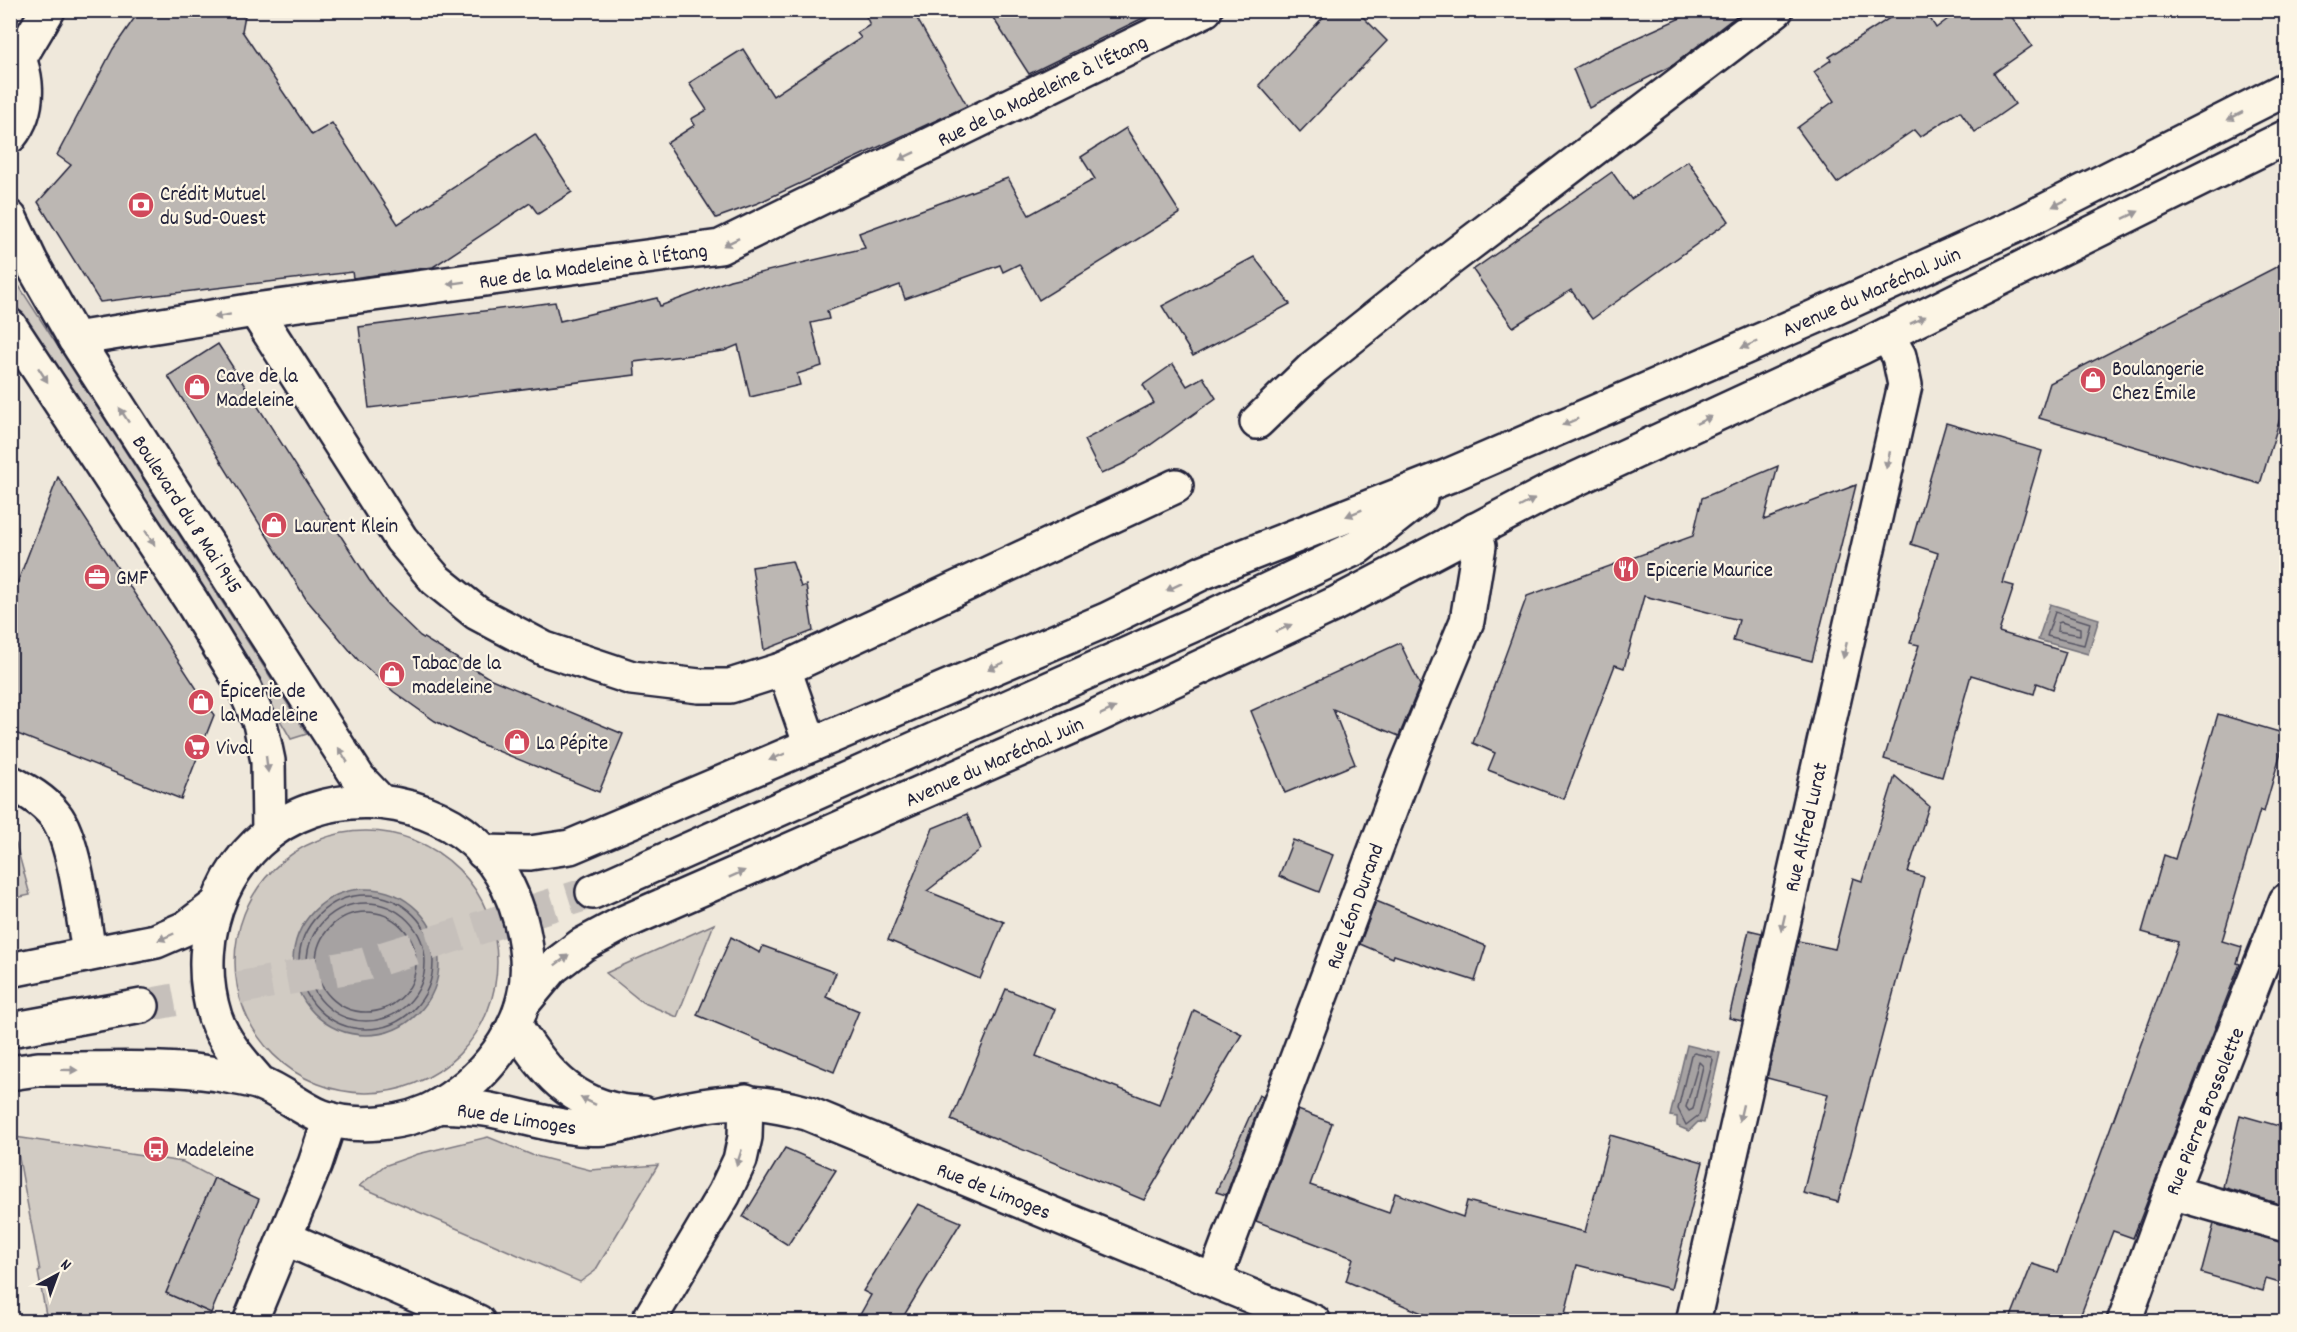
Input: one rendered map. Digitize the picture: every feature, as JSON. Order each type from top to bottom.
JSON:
[{"type":"main road","points":[[10,136],[24,106],[26,81],[15,49],[48,10]]},
{"type":"main road","name":"Rue de la Madeleine à l'Étang","points":[[75,339],[255,310],[720,247],[1204,10]]},
{"type":"main road","points":[[1257,422],[1323,360],[1456,254],[1776,10]]},
{"type":"main road","name":"Avenue du Maréchal Juin","points":[[483,852],[530,853],[570,847],[810,743],[1107,620],[1204,572],[1448,476],[1833,309],[2000,232],[2286,89]]},
{"type":"main road","name":"Avenue du Maréchal Juin","points":[[438,1106],[465,1089],[484,1070],[519,1014],[553,967],[582,945],[625,922],[1092,718],[1335,604],[1550,490],[1887,335],[2286,137]]},
{"type":"main road","name":"Boulevard du 8 Mai 1945","points":[[10,218],[31,262],[75,339],[358,779],[380,801]]},
{"type":"main road","points":[[255,310],[401,539],[436,580],[477,613],[545,649],[632,678],[730,686],[784,669],[1176,486]]},
{"type":"main road","points":[[10,326],[192,602],[243,687],[260,723],[268,761],[270,833]]},
{"type":"main road","name":"Rue Alfred Lurat","points":[[1694,1322],[1905,385],[1899,356],[1887,335]]},
{"type":"main road","name":"Avenue du Maréchal Juin","points":[[593,892],[1204,620],[1358,548],[1448,476]]},
{"type":"main road","name":"Avenue du Maréchal Juin","points":[[1358,548],[1476,530]]},
{"type":"main road","name":"Rue Léon Durand","points":[[1214,1280],[1406,768],[1467,621],[1479,546],[1476,530]]},
{"type":"main road","points":[[784,669],[810,743]]},
{"type":"main road","points":[[10,782],[38,798],[57,816],[66,836],[81,903],[88,954]]},
{"type":"main road","points":[[260,1083],[235,1054],[216,1020],[207,983],[206,944],[215,906],[228,879],[247,854],[270,833],[312,810],[335,804],[380,801],[419,810],[443,820],[483,852],[508,885],[522,922],[527,963],[519,1014]]},
{"type":"main road","name":"Rue Pierre Brossolette","points":[[2124,1322],[2171,1192],[2286,901]]},
{"type":"main road","points":[[10,970],[156,941],[186,928],[215,906]]},
{"type":"main road","points":[[10,1030],[142,1006]]},
{"type":"main road","name":"Rue de Limoges","points":[[519,1014],[532,1053],[556,1081],[586,1101],[610,1110],[666,1113]]},
{"type":"main road","points":[[10,1073],[38,1069],[192,1072],[260,1083],[330,1119],[365,1123],[401,1119],[438,1106]]},
{"type":"main road","points":[[648,1322],[724,1194],[740,1160],[745,1137],[746,1101]]},
{"type":"main road","name":"Rue de Limoges","points":[[438,1106],[483,1109],[580,1129],[607,1128],[666,1113],[746,1101],[807,1113],[1314,1322]]},
{"type":"main road","points":[[250,1322],[330,1119]]},
{"type":"main road","points":[[2171,1192],[2286,1225]]},
{"type":"main road","points":[[285,1238],[478,1322]]},
{"type":"shaded area","points":[[10,272],[307,734],[291,739],[207,594],[11,298]]},
{"type":"shaded area","points":[[353,831],[379,831],[404,836],[428,846],[459,869],[482,900],[492,924],[497,962],[492,1000],[482,1024],[459,1055],[428,1078],[404,1088],[379,1093],[353,1093],[328,1088],[304,1078],[283,1064],[264,1045],[250,1024],[240,1000],[235,975],[235,949],[240,924],[250,900],[264,879],[283,860],[304,846],[328,836]]},
{"type":"shaded area","points":[[11,838],[16,844],[30,895],[11,899]]},
{"type":"shaded area","points":[[714,924],[677,1017],[642,1002],[606,973]]},
{"type":"shaded area","points":[[15,1137],[183,1162],[214,1178],[166,1293],[211,1313],[207,1321],[62,1322],[46,1315]]},
{"type":"shaded area","points":[[488,1137],[532,1155],[590,1170],[658,1165],[595,1271],[580,1282],[359,1186],[384,1166],[418,1154]]},
{"type":"water","points":[[2050,604],[2099,619],[2088,654],[2038,640]]},
{"type":"water","points":[[366,889],[394,895],[418,910],[433,934],[439,962],[433,990],[418,1014],[394,1029],[366,1035],[338,1029],[314,1014],[299,990],[293,962],[299,934],[314,910],[338,895]]},
{"type":"water","points":[[1687,1045],[1720,1053],[1704,1123],[1698,1122],[1689,1131],[1677,1126],[1677,1117],[1670,1116]]},
{"type":"building","points":[[140,10],[246,10],[242,31],[312,135],[332,123],[398,224],[535,134],[572,192],[538,214],[530,203],[433,267],[353,278],[352,272],[100,302],[38,202],[71,165],[57,155],[113,49]]},
{"type":"building","points":[[863,10],[912,10],[967,106],[758,203],[716,218],[667,143],[695,125],[691,119],[707,110],[689,83],[743,49],[773,96],[861,38],[857,33],[870,25]]},
{"type":"building","points":[[988,10],[1159,10],[1029,74]]},
{"type":"building","points":[[1330,10],[1356,10],[1387,41],[1300,132],[1259,85]]},
{"type":"building","points":[[1698,10],[1744,10],[1673,65],[1589,108],[1573,69]]},
{"type":"building","points":[[1902,10],[1925,10],[1936,28],[1960,10],[2007,10],[2032,46],[1994,73],[2015,104],[1975,132],[1960,111],[1920,137],[1914,130],[1837,183],[1797,128],[1834,101],[1814,72],[1831,60],[1829,57]]},
{"type":"building","points":[[1126,128],[1180,213],[1039,300],[1019,264],[1003,272],[1000,265],[905,299],[900,285],[827,311],[829,319],[811,323],[822,366],[797,374],[800,385],[750,397],[738,345],[724,351],[634,362],[635,375],[369,408],[359,327],[555,302],[560,321],[657,298],[660,306],[730,280],[865,248],[859,233],[1008,178],[1029,215],[1095,179],[1081,157]]},
{"type":"building","points":[[1688,161],[1729,221],[1592,319],[1571,290],[1513,327],[1473,270],[1612,172],[1631,199]]},
{"type":"building","points":[[1254,257],[1290,304],[1193,356],[1162,306]]},
{"type":"building","points":[[2286,262],[2286,399],[2260,484],[2039,418],[2050,383]]},
{"type":"building","points":[[218,344],[369,580],[387,604],[420,636],[489,678],[623,734],[599,792],[483,745],[435,721],[394,692],[358,660],[306,599],[168,376]]},
{"type":"building","points":[[1173,364],[1187,386],[1203,377],[1216,398],[1125,463],[1101,474],[1084,440],[1154,403],[1143,385]]},
{"type":"building","points":[[1946,423],[2042,451],[2003,583],[2014,586],[1999,632],[2066,652],[2053,689],[2037,683],[2034,694],[1971,675],[1942,777],[1884,759],[1919,645],[1910,643],[1938,553],[1911,544]]},
{"type":"building","points":[[1778,466],[1764,520],[1856,485],[1812,661],[1733,641],[1739,620],[1644,596],[1624,668],[1615,665],[1564,799],[1488,770],[1495,753],[1473,743],[1527,596],[1693,536],[1702,498]]},
{"type":"building","points":[[58,477],[214,715],[181,799],[10,731],[10,602]]},
{"type":"building","points":[[792,561],[801,587],[806,585],[813,631],[764,650],[752,567]]},
{"type":"building","points":[[1400,643],[1420,685],[1399,736],[1333,709],[1355,764],[1285,793],[1251,711]]},
{"type":"building","points":[[2218,714],[2286,734],[2264,812],[2260,810],[2222,941],[2242,947],[2237,963],[2240,964],[2133,1238],[2113,1231],[2078,1322],[2009,1322],[2032,1264],[2058,1272],[2178,942],[2142,932],[2164,855],[2175,859]]},
{"type":"building","points":[[1895,776],[1929,806],[1908,872],[1924,877],[1838,1202],[1803,1193],[1828,1094],[1767,1078],[1798,941],[1835,949],[1853,878],[1862,881]]},
{"type":"building","points":[[967,814],[981,849],[927,891],[1004,922],[980,979],[888,940],[933,828]]},
{"type":"building","points":[[1293,840],[1333,855],[1319,892],[1279,876]]},
{"type":"building","points":[[1376,901],[1486,946],[1475,981],[1394,955],[1393,958],[1360,944]]},
{"type":"building","points":[[1749,930],[1762,933],[1742,1021],[1729,1018]]},
{"type":"building","points":[[731,937],[760,953],[763,946],[836,973],[826,997],[859,1011],[834,1072],[697,1015]]},
{"type":"building","points":[[1006,989],[1055,1009],[1036,1056],[1159,1104],[1194,1010],[1242,1034],[1144,1200],[951,1120]]},
{"type":"building","points":[[1259,1095],[1263,1097],[1226,1195],[1216,1192]]},
{"type":"building","points":[[1298,1110],[1332,1123],[1310,1185],[1389,1213],[1395,1193],[1463,1217],[1467,1201],[1585,1232],[1610,1135],[1703,1162],[1671,1289],[1577,1265],[1563,1322],[1443,1322],[1346,1281],[1353,1258],[1256,1221]]},
{"type":"building","points":[[2240,1115],[2286,1128],[2286,1206],[2223,1187]]},
{"type":"building","points":[[785,1148],[836,1170],[788,1245],[743,1217]]},
{"type":"building","points":[[214,1178],[259,1199],[211,1313],[166,1293]]},
{"type":"building","points":[[918,1204],[961,1222],[900,1322],[856,1322],[871,1295],[863,1291]]},
{"type":"building","points":[[2214,1224],[2286,1243],[2286,1285],[2266,1279],[2263,1291],[2201,1273]]},
{"type":"tunnel","points":[[142,1006],[365,964],[593,892]]},
{"type":"place","name":"Crédit Mutuel du Sud-Ouest","points":[[141,205]]},
{"type":"place","name":"Boulangerie Chez Émile","points":[[2093,380]]},
{"type":"place","name":"Cave de la Madeleine","points":[[197,387]]},
{"type":"place","name":"Laurent Klein","points":[[274,525]]},
{"type":"place","name":"Epicerie Maurice","points":[[1626,569]]},
{"type":"place","name":"GMF","points":[[97,577]]},
{"type":"place","name":"Tabac de la madeleine","points":[[392,674]]},
{"type":"place","name":"Épicerie de la Madeleine","points":[[201,702]]},
{"type":"place","name":"La Pépite","points":[[517,742]]},
{"type":"place","name":"Vival","points":[[197,747]]},
{"type":"place","name":"Madeleine","points":[[156,1149]]}]
